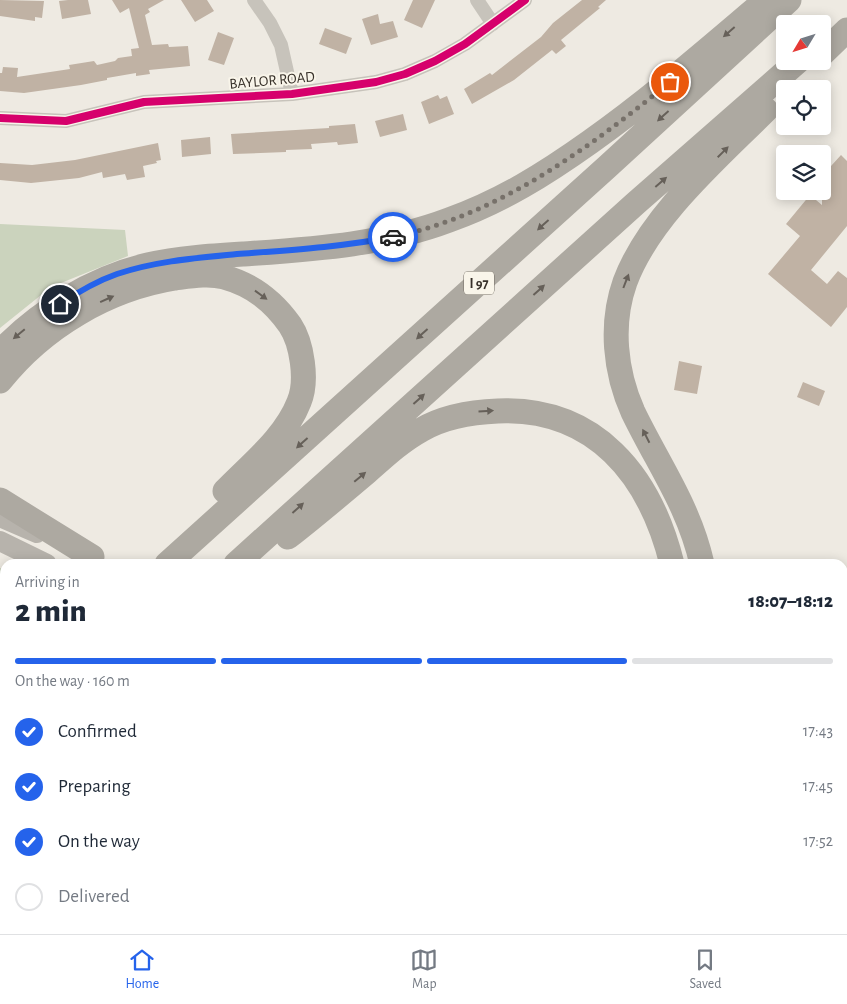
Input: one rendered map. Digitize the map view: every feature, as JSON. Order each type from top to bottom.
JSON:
[{"type":"highway","points":[[0,352],[17,335],[48,311],[83,289],[116,275],[149,265],[189,258],[365,243],[407,234],[490,204],[525,186],[613,126],[692,63],[766,0]]},
{"type":"highway","name":"I 97","points":[[173,559],[614,161],[789,0]]},
{"type":"highway","points":[[831,31],[847,18]]},
{"type":"highway","points":[[831,45],[847,30]]},
{"type":"highway","points":[[242,559],[636,203],[788,70]]},
{"type":"highway","points":[[796,80],[807,70]]},
{"type":"highway","points":[[701,559],[697,542],[685,510],[633,410],[621,378],[616,347],[617,314],[625,282],[658,223],[718,158],[776,100]]},
{"type":"highway","points":[[0,381],[30,347],[58,326],[92,306],[122,292],[154,282],[204,275],[223,277],[247,285],[264,296],[280,311],[293,330],[301,354],[303,379],[300,400],[289,423],[271,444],[159,559]]},
{"type":"highway","points":[[261,559],[389,453],[422,429],[452,418],[480,411],[509,410],[566,420],[604,444],[620,459],[642,487],[667,544],[671,559]]},
{"type":"highway","points":[[0,500],[98,559]]},
{"type":"main road","points":[[0,517],[98,559]]},
{"type":"main road","points":[[0,541],[37,559]]},
{"type":"street","points":[[254,0],[270,23],[281,44],[292,94]]},
{"type":"street","points":[[477,0],[493,24]]},
{"type":"street","name":"BAYLOR ROAD","points":[[0,118],[66,121],[144,102],[292,94],[376,82],[405,74],[450,52],[525,0]]},
{"type":"green space","points":[[0,224],[125,230],[128,256],[51,287],[0,328]]},
{"type":"building","points":[[0,0],[44,1],[42,18],[35,17],[35,21],[0,16]]},
{"type":"building","points":[[88,0],[91,14],[62,19],[59,1]]},
{"type":"building","points":[[112,0],[164,0],[148,9],[150,12],[145,15],[152,45],[168,44],[169,47],[188,46],[190,66],[149,70],[150,74],[136,76],[136,73],[81,85],[24,93],[0,91],[0,73],[2,73],[3,67],[18,68],[17,77],[70,69],[69,65],[94,61],[97,65],[115,61],[118,58],[132,56],[131,49],[139,48],[129,8],[120,13]]},
{"type":"building","points":[[181,0],[207,0],[214,11],[195,22]]},
{"type":"building","points":[[413,0],[435,0],[422,28],[404,20]]},
{"type":"building","points":[[582,0],[606,0],[598,7],[600,8],[561,40],[566,46],[556,54],[552,50],[514,80],[472,104],[464,89],[490,73],[492,75],[541,37],[553,23]]},
{"type":"building","points":[[378,14],[380,24],[393,21],[398,37],[371,45],[362,19]]},
{"type":"building","points":[[325,28],[352,38],[346,54],[319,44]]},
{"type":"building","points":[[218,32],[234,38],[224,65],[208,60]]},
{"type":"building","points":[[438,95],[440,99],[447,96],[454,114],[429,124],[421,102]]},
{"type":"building","points":[[403,114],[407,130],[380,137],[375,121]]},
{"type":"building","points":[[355,124],[358,143],[338,145],[337,142],[311,144],[312,149],[233,154],[231,134],[329,128],[329,126]]},
{"type":"building","points":[[210,137],[211,154],[182,157],[181,140]]},
{"type":"building","points":[[158,143],[161,160],[156,161],[157,163],[143,166],[145,177],[127,180],[125,174],[103,178],[102,172],[79,178],[31,183],[0,180],[0,163],[32,165],[75,160]]},
{"type":"building","points":[[841,155],[847,161],[847,226],[811,270],[827,284],[838,271],[847,278],[847,307],[831,327],[768,274],[800,236],[786,224],[806,200],[816,200],[822,205],[822,200],[831,200],[831,166]]},
{"type":"building","points":[[679,361],[702,366],[697,394],[674,390]]},
{"type":"building","points":[[803,382],[825,391],[819,406],[797,397]]},
{"type":"cycle path","points":[[0,118],[66,121],[144,102],[292,94],[376,82],[405,74],[435,61],[465,44],[525,0]]},
{"type":"way so far","points":[[393,237],[449,220],[490,204],[525,186],[613,126],[670,82]]},
{"type":"route","points":[[60,304],[83,289],[116,275],[149,265],[189,258],[365,243],[393,237]]}]
